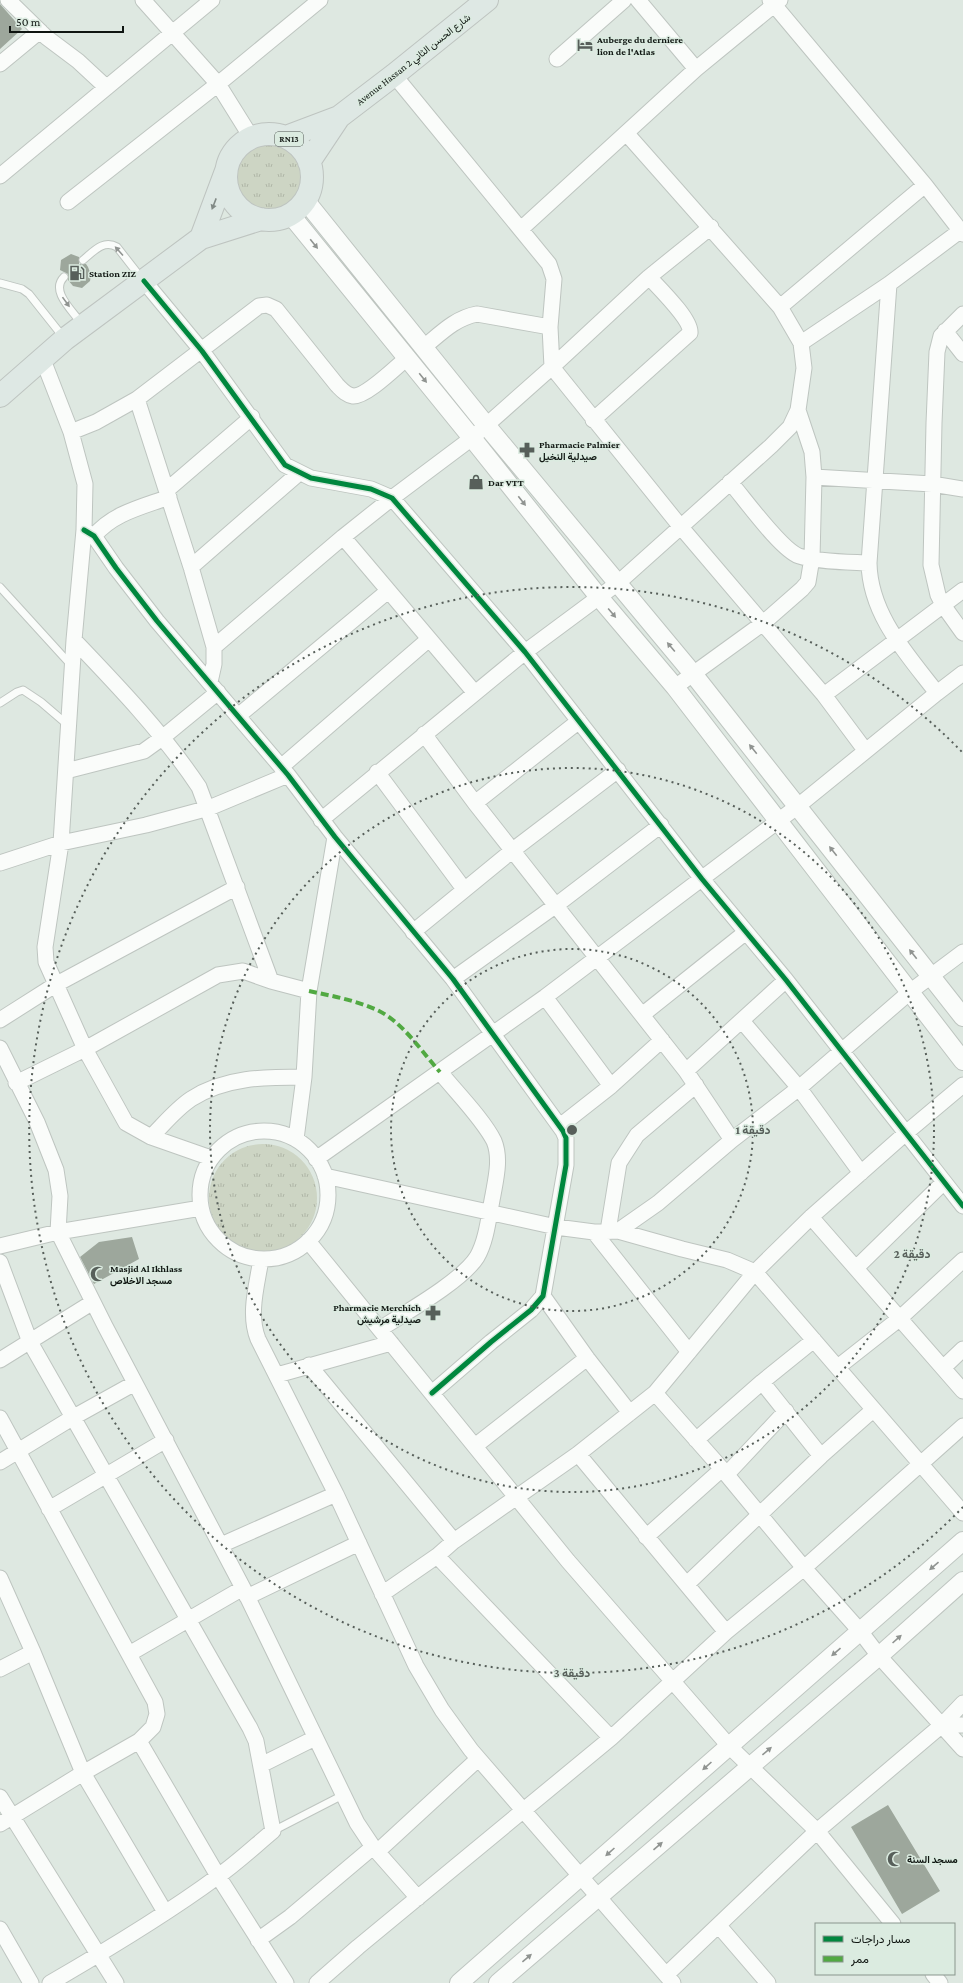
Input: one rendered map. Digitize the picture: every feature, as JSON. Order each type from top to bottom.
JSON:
[{"type":"main road","name":"Avenue Hassan 2 شارع الحسن الثاني","points":[[286,137],[339,117],[487,0]]},
{"type":"main road","name":"Avenue Hassan 2 شارع الحسن الثاني","points":[[309,162],[339,117]]},
{"type":"main road","name":"RN13","points":[[201,238],[231,157],[239,146],[251,138],[263,134],[275,134],[286,137],[304,152],[309,162],[312,175],[310,188],[297,207]]},
{"type":"main road","points":[[226,170],[226,184],[230,196],[238,207],[249,215],[261,219],[271,220],[297,207]]},
{"type":"main road","points":[[0,396],[43,360],[65,339],[201,238],[261,219]]},
{"type":"street","points":[[8,0],[40,31],[78,61],[106,87]]},
{"type":"street","points":[[144,0],[218,84],[251,138]]},
{"type":"street","points":[[0,176],[212,0]]},
{"type":"street","points":[[68,202],[218,84],[320,0]]},
{"type":"street","points":[[556,59],[624,0]]},
{"type":"street","points":[[638,0],[696,69]]},
{"type":"street","points":[[521,229],[627,134],[696,69],[775,2],[925,185],[962,233],[801,343]]},
{"type":"street","points":[[0,64],[40,31]]},
{"type":"street","points":[[394,75],[521,229],[553,272],[554,291],[550,327],[552,367],[593,420],[680,526],[762,624],[824,694],[865,750]]},
{"type":"street","points":[[321,820],[377,772],[525,652],[598,596],[618,583],[784,433],[790,427],[798,410],[804,368],[801,343],[780,307],[711,227],[627,134]]},
{"type":"street","points":[[780,307],[925,185]]},
{"type":"street","points":[[297,207],[424,347],[486,425],[694,675],[963,1017]]},
{"type":"street","points":[[297,207],[407,358],[598,596],[675,687],[963,1060]]},
{"type":"street","points":[[214,647],[343,537],[472,438],[552,367],[649,277],[711,227]]},
{"type":"street","points":[[593,420],[690,333],[691,329],[686,320],[649,277]]},
{"type":"street","points":[[144,281],[202,351],[252,417],[285,465],[299,473],[331,483],[371,489],[392,498],[525,652],[702,878],[786,980],[907,1132],[963,1206]]},
{"type":"street","points":[[889,284],[869,563],[872,590],[896,641],[937,693]]},
{"type":"street","points":[[71,432],[113,414],[137,400],[253,310],[267,305],[276,309],[282,315],[337,385],[347,394],[352,396],[363,393],[407,358]]},
{"type":"street","points":[[963,314],[941,336],[937,352],[932,484],[931,565],[934,585],[943,605],[963,633]]},
{"type":"street","points":[[424,347],[455,322],[471,315],[488,315],[550,327]]},
{"type":"street","points":[[945,331],[963,354]]},
{"type":"street","points":[[43,360],[71,432],[85,484],[89,533],[74,640],[61,844],[45,947],[46,962],[55,986],[85,1049],[126,1122],[151,1138],[211,1158]]},
{"type":"street","points":[[66,771],[144,751],[162,738],[214,687],[214,647],[192,567],[137,400]]},
{"type":"street","points":[[675,687],[694,675],[762,624],[808,582],[812,558],[814,477],[812,452],[798,410]]},
{"type":"street","points":[[89,533],[117,516],[168,494],[252,417]]},
{"type":"street","points":[[192,567],[299,473]]},
{"type":"street","points":[[814,477],[876,479],[932,484],[963,489]]},
{"type":"street","points":[[730,482],[788,549],[799,556],[869,563]]},
{"type":"street","points":[[89,533],[157,621],[284,771],[321,820],[453,979],[560,1126],[566,1138],[567,1150],[556,1227],[543,1296],[532,1310],[490,1342],[432,1394]]},
{"type":"street","points":[[343,537],[475,693]]},
{"type":"street","points":[[824,694],[963,590]]},
{"type":"street","points":[[238,716],[388,591]]},
{"type":"street","points":[[0,863],[61,844],[146,825],[209,808],[284,771],[429,639]]},
{"type":"street","points":[[74,640],[123,691],[182,760],[199,787],[209,808],[271,981]]},
{"type":"street","points":[[316,1159],[545,997],[798,806],[865,750],[963,673]]},
{"type":"street","points":[[475,803],[579,721]]},
{"type":"street","points":[[424,734],[475,803],[555,906],[686,1071],[732,1140]]},
{"type":"street","points":[[413,932],[512,850],[618,770]]},
{"type":"street","points":[[377,772],[464,889]]},
{"type":"street","points":[[453,979],[555,906],[661,825]]},
{"type":"street","points":[[296,1139],[304,1077],[309,991],[335,837]]},
{"type":"street","points":[[0,1020],[55,986],[238,887]]},
{"type":"street","points":[[642,1015],[746,932]]},
{"type":"street","points":[[607,1232],[658,1202],[732,1140],[799,1088],[841,1050],[911,991],[963,952]]},
{"type":"street","points":[[16,1083],[85,1049],[218,975],[243,971],[271,981],[309,991]]},
{"type":"street","points":[[686,1071],[786,980]]},
{"type":"street","points":[[545,997],[611,1086]]},
{"type":"street","points":[[742,1021],[799,1088],[861,1173]]},
{"type":"street","points":[[560,1126],[611,1086],[662,1040]]},
{"type":"street","points":[[0,1048],[16,1083],[37,1122],[56,1170],[60,1196],[58,1232],[135,1383],[221,1545],[357,1823],[375,1850],[418,1898]]},
{"type":"street","points":[[380,1329],[462,1273],[477,1257],[483,1241],[490,1212],[498,1171],[494,1142],[440,1072]]},
{"type":"street","points":[[151,1138],[171,1116],[191,1099],[214,1086],[247,1079],[304,1077]]},
{"type":"street","points":[[382,1594],[437,1556],[454,1541],[578,1454],[655,1393],[755,1272],[811,1218],[861,1173],[963,1085]]},
{"type":"street","points":[[689,1352],[607,1232],[619,1163],[637,1135],[696,1086]]},
{"type":"street","points":[[259,1130],[278,1132],[296,1139],[311,1151],[316,1159],[325,1176],[328,1204],[322,1222],[308,1241],[297,1250],[280,1257],[261,1259],[234,1252],[213,1234],[201,1208],[201,1182],[211,1158],[224,1144],[241,1135],[259,1130]]},
{"type":"street","points":[[325,1176],[556,1227],[607,1232],[727,1260],[755,1272],[963,1513]]},
{"type":"street","points":[[856,1268],[944,1182]]},
{"type":"street","points":[[0,1246],[58,1232],[201,1208]]},
{"type":"street","points":[[811,1218],[963,1391]]},
{"type":"street","points":[[308,1241],[568,1561],[674,1680],[729,1746],[749,1767],[817,1831],[892,1923]]},
{"type":"street","points":[[261,1259],[254,1305],[254,1329],[336,1494],[416,1666],[442,1710],[478,1759],[670,1979],[719,1926],[817,1831],[942,1724],[963,1703]]},
{"type":"street","points":[[838,1367],[899,1319],[963,1260]]},
{"type":"street","points":[[0,1262],[30,1342],[72,1418],[107,1475],[187,1620],[250,1728],[256,1741],[273,1831],[218,1876],[99,1955],[50,1983]]},
{"type":"street","points":[[543,1296],[587,1358],[630,1413]]},
{"type":"street","points":[[0,1360],[93,1302]]},
{"type":"street","points":[[696,1440],[762,1382],[814,1340]]},
{"type":"street","points":[[277,1375],[391,1343]]},
{"type":"street","points":[[943,1368],[963,1349]]},
{"type":"street","points":[[475,1446],[587,1358]]},
{"type":"street","points":[[309,1365],[454,1541]]},
{"type":"street","points":[[762,1382],[786,1410],[821,1456]]},
{"type":"street","points":[[0,1462],[72,1418],[135,1383]]},
{"type":"street","points":[[655,1393],[725,1472],[804,1568],[860,1631],[878,1656],[942,1724],[963,1749]]},
{"type":"street","points":[[646,1537],[725,1472],[786,1410]]},
{"type":"street","points":[[687,1584],[821,1456],[873,1410]]},
{"type":"street","points":[[0,1418],[155,1702],[157,1714],[153,1727],[139,1741],[6,1820]]},
{"type":"street","points":[[317,1983],[522,1811],[612,1738],[726,1632],[804,1568],[963,1426]]},
{"type":"street","points":[[49,1509],[166,1440]]},
{"type":"street","points":[[578,1454],[726,1632]]},
{"type":"street","points":[[221,1545],[336,1494]]},
{"type":"street","points":[[459,1983],[581,1878],[963,1541]]},
{"type":"street","points":[[129,1654],[187,1620],[359,1543]]},
{"type":"street","points":[[437,1556],[612,1738]]},
{"type":"street","points":[[0,1578],[34,1652],[83,1773],[165,1912]]},
{"type":"street","points":[[498,1983],[599,1898],[963,1581]]},
{"type":"street","points":[[0,1670],[34,1652]]},
{"type":"street","points":[[942,1724],[963,1725]]},
{"type":"street","points":[[261,1765],[315,1738]]},
{"type":"street","points":[[139,1741],[218,1876],[286,1983]]},
{"type":"street","points":[[258,1940],[290,1917],[375,1850],[478,1759]]},
{"type":"street","points":[[0,1797],[6,1820],[99,1955],[116,1983]]},
{"type":"street","points":[[719,1926],[768,1983]]},
{"type":"street","points":[[0,1929],[31,1983]]},
{"type":"street","points":[[934,1975],[940,1983]]},
{"type":"lane","points":[[83,260],[104,244],[112,244],[117,247],[144,281]]},
{"type":"lane","points":[[64,276],[59,283],[59,290],[83,326]]},
{"type":"lane","points":[[0,283],[22,289],[29,294],[65,339]]},
{"type":"lane","points":[[0,587],[72,666]]},
{"type":"lane","points":[[0,703],[16,692],[23,690],[41,702],[69,726]]},
{"type":"lane","points":[[273,1831],[343,1795]]},
{"type":"green space","points":[[263,141],[277,141],[291,147],[301,157],[307,171],[305,192],[301,199],[291,209],[277,215],[263,215],[249,209],[239,199],[233,185],[233,171],[239,157],[249,147]]},
{"type":"green space","points":[[263,1144],[284,1148],[301,1160],[313,1177],[317,1198],[313,1219],[301,1236],[284,1248],[263,1252],[242,1248],[225,1236],[213,1219],[209,1198],[213,1177],[225,1160],[242,1148]]},
{"type":"building","points":[[0,4],[22,29],[0,49]]},
{"type":"building","points":[[71,254],[79,257],[79,264],[86,264],[91,275],[90,281],[82,288],[73,286],[68,280],[68,274],[60,270],[61,260]]},
{"type":"building","name":"Masjid Al Ikhlass مسجد الاخلاص","points":[[132,1237],[139,1259],[94,1284],[80,1257],[99,1242]]},
{"type":"building","name":"مسجد السنة","points":[[888,1805],[940,1891],[902,1914],[851,1827]]},
{"type":"marked path","points":[[309,991],[360,1004],[386,1015],[403,1029],[440,1072]]},
{"type":"cycle path","points":[[144,281],[202,351],[285,465],[311,478],[371,489],[392,498],[525,652],[702,879],[786,980],[963,1206]]},
{"type":"cycle path","points":[[84,530],[94,536],[116,568],[157,621],[288,775],[335,837],[453,979],[563,1131],[566,1138],[566,1165],[543,1296],[531,1310],[432,1393]]},
{"type":"place","name":"Auberge du derniere lion de l'Atlas","points":[[585,45]]},
{"type":"place","name":"Station ZIZ","points":[[77,273]]},
{"type":"place","name":"Pharmacie Palmier صيدلية النخيل","points":[[527,450]]},
{"type":"place","name":"Dar VTT","points":[[476,482]]},
{"type":"place","name":"Masjid Al Ikhlass مسجد الاخلاص","points":[[98,1274]]},
{"type":"place","name":"Pharmacie Merchich صيدلية مرشيش","points":[[433,1313]]},
{"type":"place","name":"مسجد السنة","points":[[895,1859]]}]
